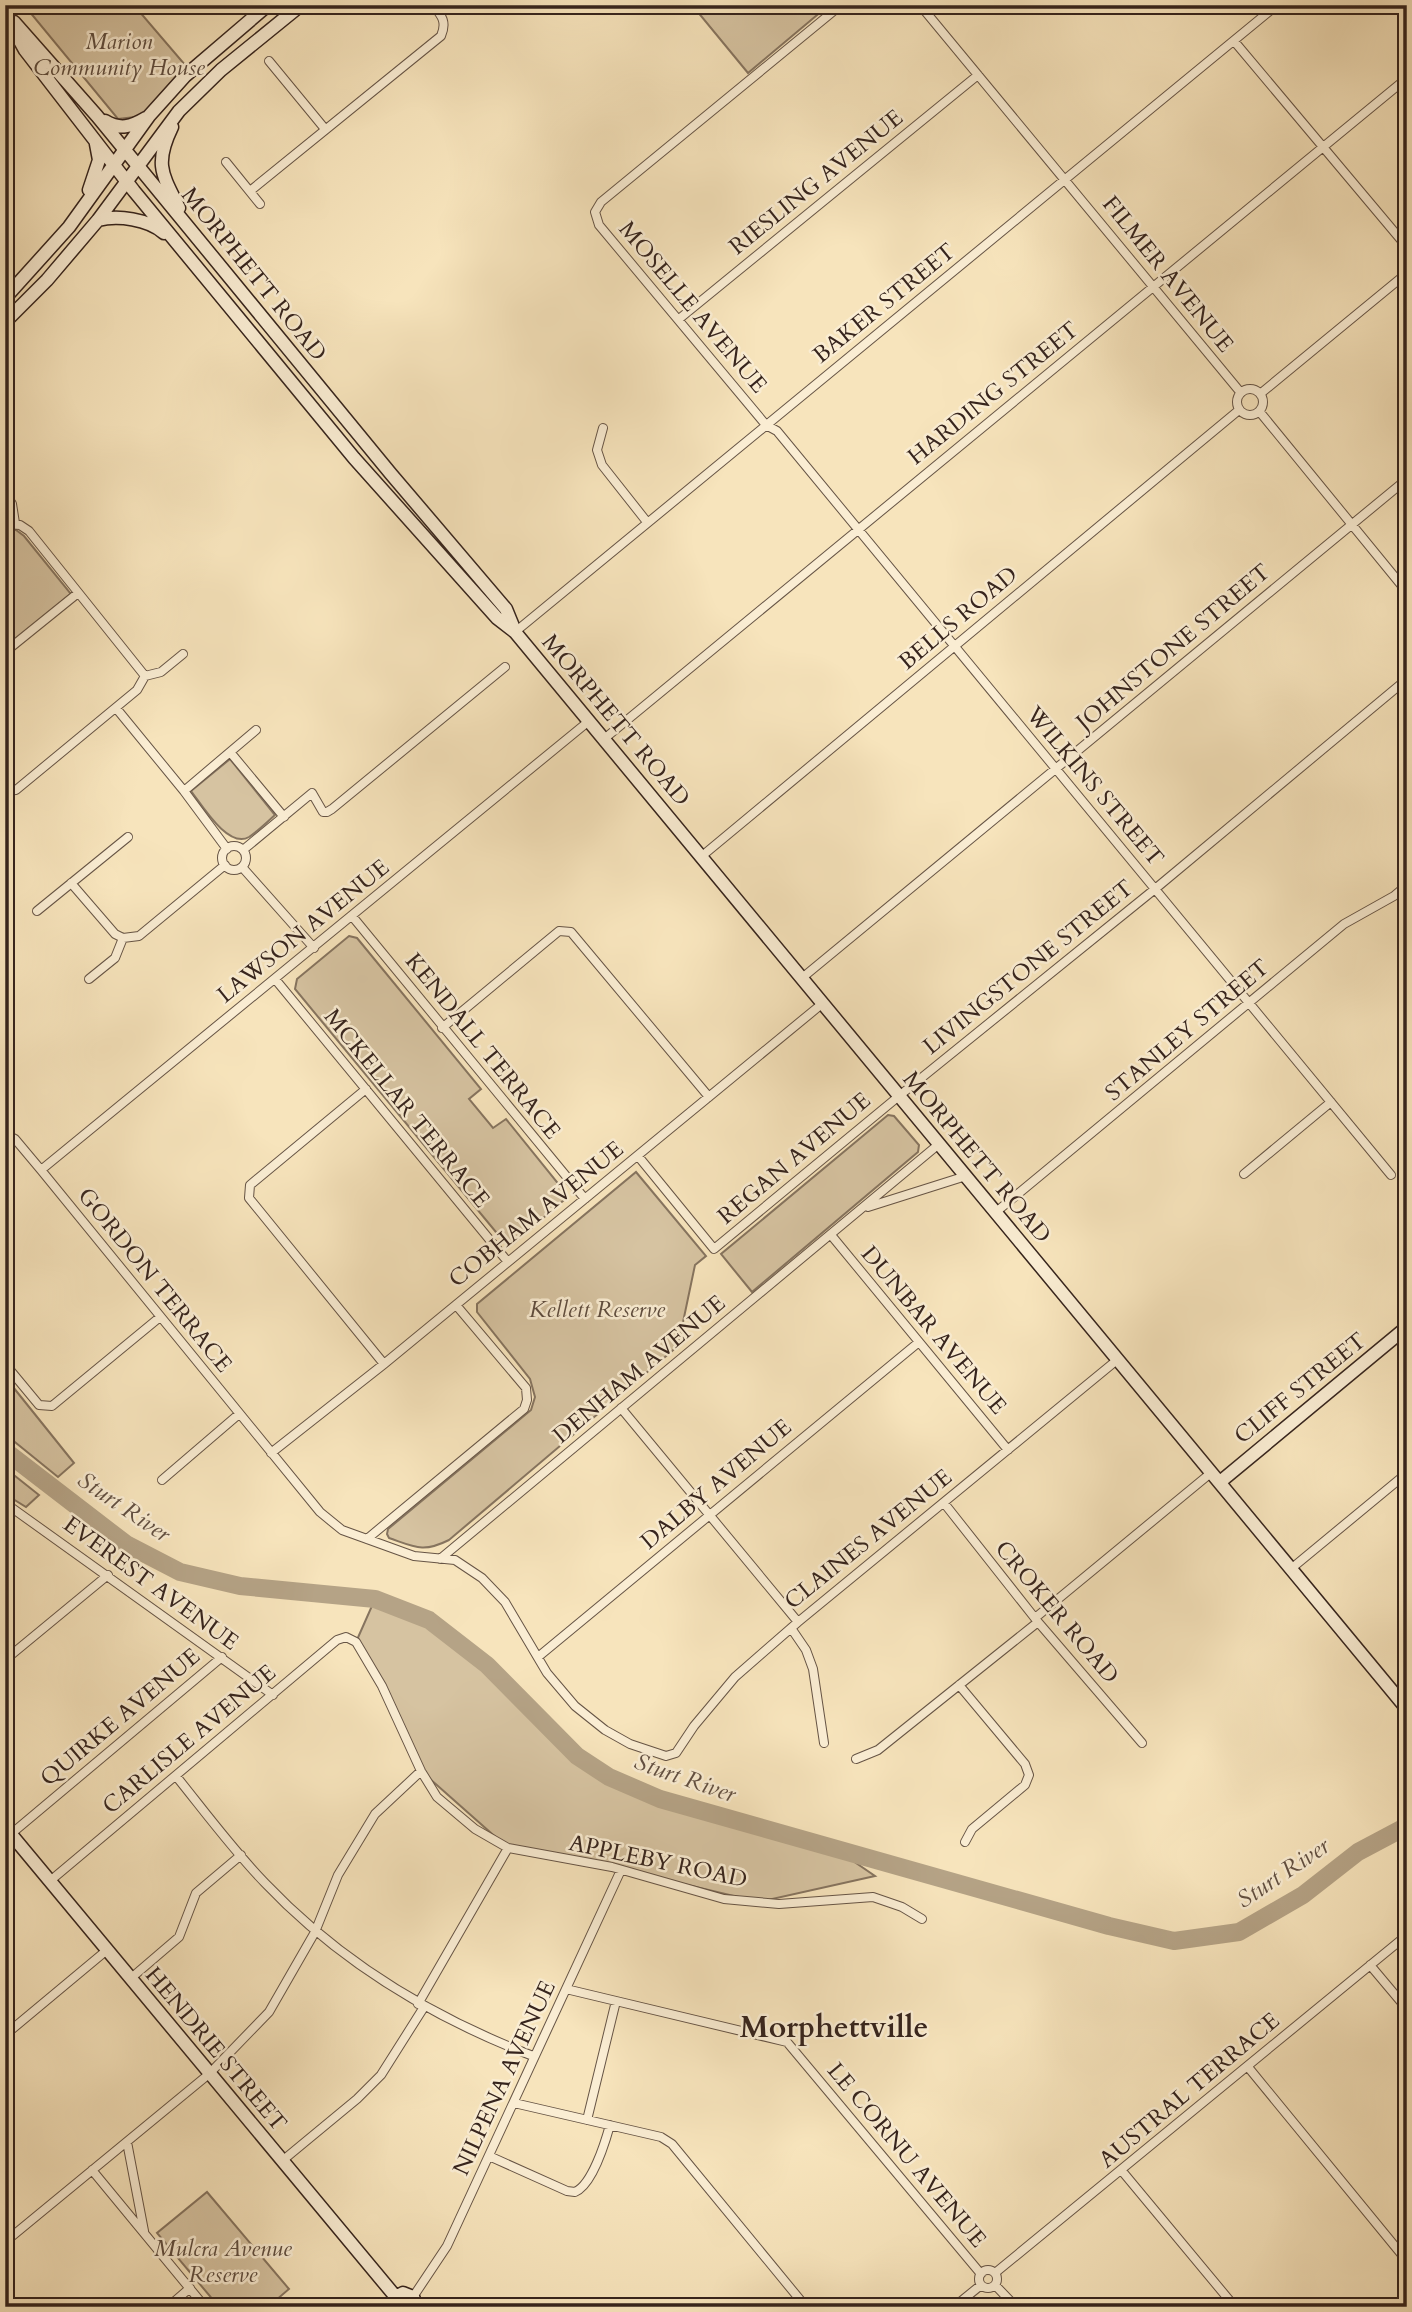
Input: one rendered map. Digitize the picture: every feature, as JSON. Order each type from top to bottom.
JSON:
[{"type":"main road","points":[[5,322],[47,280],[98,220],[179,111],[221,70],[301,5]]},
{"type":"main road","points":[[267,6],[269,20],[278,24]]},
{"type":"main road","points":[[5,298],[52,247],[149,116],[185,75],[267,6]]},
{"type":"main road","name":"MORPHETT ROAD","points":[[5,14],[35,43],[125,149],[391,474],[506,609],[515,632]]},
{"type":"main road","name":"MORPHETT ROAD","points":[[5,14],[25,50],[126,181],[399,511],[497,618],[515,632],[604,738],[1407,1709]]},
{"type":"main road","points":[[251,19],[261,28],[262,37]]},
{"type":"main road","points":[[179,111],[160,160],[163,177],[192,232]]},
{"type":"main road","points":[[97,116],[119,127],[129,126],[149,116]]},
{"type":"main road","points":[[81,210],[98,167],[96,142]]},
{"type":"main road","points":[[98,220],[111,217],[156,226],[184,250]]},
{"type":"main road","name":"CLIFF STREET","points":[[1216,1477],[1407,1327]]},
{"type":"main road","name":"HENDRIE STREET","points":[[8,1831],[282,2161],[393,2302]]},
{"type":"main road","points":[[393,2302],[403,2293],[415,2302]]},
{"type":"street","points":[[250,191],[441,36],[445,28],[443,18],[433,5]]},
{"type":"street","name":"MOSELLE AVENUE","points":[[766,425],[599,225],[595,212],[601,202],[841,5]]},
{"type":"street","name":"FILMER AVENUE","points":[[920,5],[1241,393]]},
{"type":"street","name":"BAKER STREET","points":[[515,632],[1234,41],[1271,7]]},
{"type":"street","points":[[1234,41],[1407,247]]},
{"type":"street","points":[[269,61],[325,129]]},
{"type":"street","name":"RIESLING AVENUE","points":[[679,319],[978,75]]},
{"type":"street","name":"HARDING STREET","points":[[604,738],[1407,78]]},
{"type":"street","points":[[226,162],[260,204]]},
{"type":"street","points":[[1260,394],[1407,273]]},
{"type":"street","points":[[1253,390],[1260,394],[1262,401],[1259,411],[1251,415],[1240,410],[1237,403],[1241,393],[1253,390]]},
{"type":"street","name":"BELLS ROAD","points":[[702,856],[1240,410]]},
{"type":"street","points":[[1259,411],[1407,592]]},
{"type":"street","name":"WILKINS STREET","points":[[766,425],[777,431],[1391,1175]]},
{"type":"street","points":[[603,428],[597,450],[602,466],[647,522]]},
{"type":"street","name":"JOHNSTONE STREET","points":[[803,978],[1407,479]]},
{"type":"street","points":[[5,493],[12,504],[10,524],[29,531],[145,676]]},
{"type":"street","points":[[5,652],[78,593]]},
{"type":"street","points":[[5,791],[16,790],[137,690],[145,676],[161,672],[183,654]]},
{"type":"street","points":[[243,850],[312,793],[323,811],[332,809],[505,667]]},
{"type":"street","name":"LIVINGSTONE STREET","points":[[899,1096],[1156,890],[1407,679]]},
{"type":"street","points":[[116,708],[227,849]]},
{"type":"street","name":"LAWSON AVENUE","points":[[41,1170],[589,721]]},
{"type":"street","points":[[184,791],[256,730]]},
{"type":"street","points":[[230,752],[284,817]]},
{"type":"street","points":[[37,911],[128,837]]},
{"type":"street","points":[[235,847],[243,850],[246,860],[242,867],[231,869],[225,865],[223,856],[227,849],[235,847]]},
{"type":"street","points":[[71,883],[115,934],[123,938],[139,936],[225,865]]},
{"type":"street","points":[[242,867],[314,948]]},
{"type":"street","name":"STANLEY STREET","points":[[996,1212],[1344,925],[1394,896],[1407,885]]},
{"type":"street","name":"KENDALL TERRACE","points":[[352,916],[585,1199]]},
{"type":"street","points":[[442,1028],[559,931],[571,932],[709,1097]]},
{"type":"street","points":[[89,979],[115,958],[123,938]]},
{"type":"street","name":"MCKELLAR TERRACE","points":[[275,979],[508,1262]]},
{"type":"street","points":[[5,995],[10,1010],[5,1020]]},
{"type":"street","name":"COBHAM AVENUE","points":[[271,1453],[384,1364],[823,1003]]},
{"type":"street","points":[[366,1089],[250,1185],[249,1198],[384,1364]]},
{"type":"street","name":"REGAN AVENUE","points":[[638,1156],[714,1249],[899,1096]]},
{"type":"street","points":[[1244,1174],[1331,1102]]},
{"type":"street","name":"GORDON TERRACE","points":[[6,1134],[15,1139],[41,1170],[320,1512],[342,1530],[414,1556],[455,1560],[482,1578],[505,1601],[547,1673],[575,1706],[605,1730],[630,1744],[657,1754]]},
{"type":"street","name":"DENHAM AVENUE","points":[[440,1559],[939,1144]]},
{"type":"street","name":"DENHAM AVENUE","points":[[862,1209],[966,1176]]},
{"type":"street","name":"DUNBAR AVENUE","points":[[831,1235],[1008,1450]]},
{"type":"street","points":[[367,1539],[524,1409],[527,1400],[526,1388],[456,1305]]},
{"type":"street","points":[[5,1364],[39,1405],[52,1406],[160,1317]]},
{"type":"street","name":"DALBY AVENUE","points":[[538,1657],[919,1342]]},
{"type":"street","name":"CLAINES AVENUE","points":[[657,1754],[666,1756],[676,1752],[735,1677],[794,1625],[1117,1360]]},
{"type":"street","points":[[621,1408],[709,1515],[794,1625],[813,1669],[824,1742]]},
{"type":"street","points":[[162,1480],[239,1414]]},
{"type":"street","points":[[1292,1568],[1407,1473]]},
{"type":"street","points":[[856,1759],[878,1750],[1216,1477]]},
{"type":"street","name":"EVEREST AVENUE","points":[[5,1503],[273,1695]]},
{"type":"street","name":"CROKER ROAD","points":[[943,1503],[1036,1620],[1142,1743]]},
{"type":"street","points":[[5,1660],[108,1575]]},
{"type":"street","name":"CARLISLE AVENUE","points":[[50,1881],[337,1640],[346,1637],[356,1642]]},
{"type":"street","name":"APPLEBY ROAD","points":[[356,1642],[382,1686],[421,1771],[437,1797],[475,1829],[508,1848],[621,1870],[724,1899],[779,1904],[873,1897],[902,1907],[922,1919]]},
{"type":"street","name":"QUIRKE AVENUE","points":[[8,1831],[222,1657]]},
{"type":"street","points":[[959,1685],[1025,1764],[1029,1775],[1025,1784],[972,1829],[965,1842]]},
{"type":"street","points":[[5,2242],[209,2074],[269,2012],[316,1932],[338,1875],[375,1814],[421,1771]]},
{"type":"street","points":[[176,1776],[264,1883],[316,1932],[367,1971],[421,2006],[481,2036],[533,2056]]},
{"type":"street","points":[[282,2161],[357,2099],[387,2069],[508,1848]]},
{"type":"street","points":[[130,1979],[179,1937],[196,1893],[241,1855]]},
{"type":"street","name":"NILPENA AVENUE","points":[[415,2302],[447,2246],[621,1870]]},
{"type":"street","name":"AUSTRAL TERRACE","points":[[995,2273],[1407,1935]]},
{"type":"street","points":[[5,2035],[107,1951]]},
{"type":"street","points":[[1370,1965],[1407,2009]]},
{"type":"street","name":"LE CORNU AVENUE","points":[[566,1989],[787,2042],[981,2274]]},
{"type":"street","points":[[587,2120],[616,2001]]},
{"type":"street","points":[[1248,2067],[1407,2261]]},
{"type":"street","points":[[514,2103],[661,2137],[672,2144],[806,2307]]},
{"type":"street","points":[[489,2156],[568,2192],[575,2192],[585,2186],[610,2125]]},
{"type":"street","points":[[127,2142],[145,2234]]},
{"type":"street","points":[[92,2170],[205,2307]]},
{"type":"street","points":[[1122,2171],[1235,2307]]},
{"type":"street","points":[[988,2270],[995,2273],[995,2285],[986,2288],[981,2285],[981,2274],[988,2270]]},
{"type":"street","points":[[954,2307],[981,2285]]},
{"type":"street","points":[[995,2285],[1016,2307]]},
{"type":"street","points":[[168,2307],[190,2288]]},
{"type":"green space","name":"Marion Community House","points":[[24,5],[139,5],[138,10],[186,66],[145,112],[135,117],[118,119]]},
{"type":"green space","points":[[692,5],[829,5],[748,73]]},
{"type":"green space","points":[[7,530],[16,530],[24,536],[71,594],[5,648]]},
{"type":"green space","points":[[230,759],[275,815],[249,837],[241,839],[233,837],[216,824],[191,791]]},
{"type":"green space","points":[[349,936],[357,938],[481,1089],[469,1099],[493,1128],[506,1119],[565,1192],[564,1200],[513,1244],[505,1243],[295,989],[297,979]]},
{"type":"green space","points":[[888,1115],[894,1116],[919,1145],[918,1152],[752,1292],[721,1254]]},
{"type":"green space","name":"Kellett Reserve","points":[[636,1172],[706,1256],[695,1265],[678,1346],[449,1540],[419,1547],[389,1538],[388,1529],[531,1410],[535,1397],[530,1379],[477,1312],[477,1304]]},
{"type":"green space","points":[[5,1377],[74,1463],[58,1477],[5,1434]]},
{"type":"green space","points":[[5,1468],[39,1495],[26,1507],[5,1494]]},
{"type":"green space","points":[[375,1599],[429,1620],[487,1665],[577,1756],[609,1777],[660,1799],[834,1848],[875,1876],[759,1902],[612,1867],[508,1848],[421,1771],[356,1642]]},
{"type":"green space","name":"Mulcra Avenue Reserve","points":[[207,2192],[289,2289],[268,2307],[219,2307],[157,2233]]},
{"type":"waterway","name":"Sturt River","points":[[5,1451],[126,1544],[180,1572],[240,1586],[375,1599],[429,1620],[487,1665],[577,1756],[609,1777],[660,1799],[1109,1926],[1174,1941],[1239,1932],[1303,1895],[1358,1852],[1407,1826]]},
{"type":"district","name":"Morphettville","points":[[834,2027]]}]
